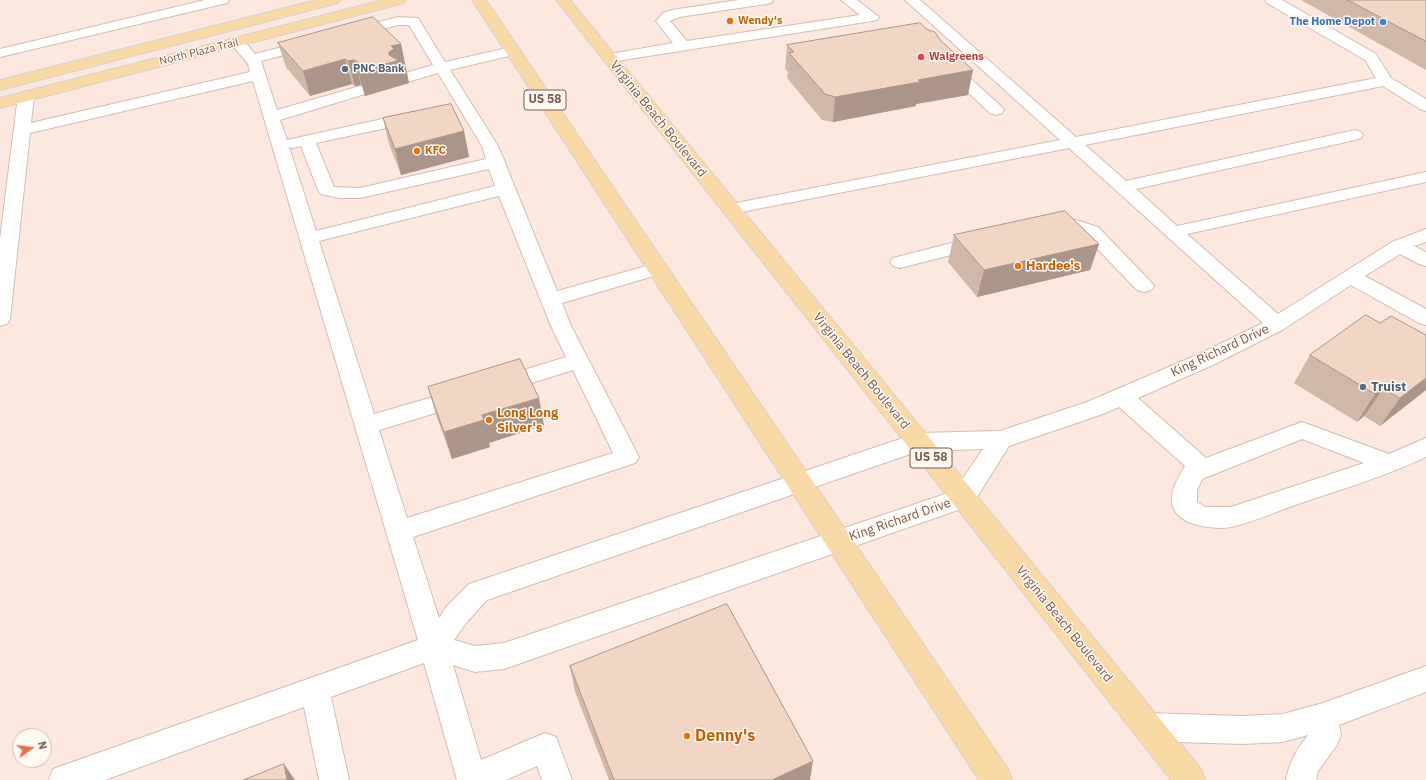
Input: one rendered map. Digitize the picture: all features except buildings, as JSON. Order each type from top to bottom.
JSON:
[{"type":"main road","name":"North Plaza Trail","points":[[0,85],[333,0]]},
{"type":"main road","name":"North Plaza Trail","points":[[0,103],[399,0]]},
{"type":"main road","name":"US 58","points":[[478,0],[800,481],[997,780]]},
{"type":"main road","name":"Virginia Beach Boulevard","points":[[563,0],[1190,780]]},
{"type":"street","points":[[0,53],[203,2],[222,0]]},
{"type":"street","points":[[683,46],[663,21],[668,16],[677,13],[766,0]]},
{"type":"street","points":[[610,58],[872,17],[848,0]]},
{"type":"street","points":[[912,0],[1277,324]]},
{"type":"street","points":[[1272,0],[1371,57],[1385,82],[1426,106]]},
{"type":"street","points":[[22,130],[255,67],[329,39],[398,21],[413,21],[442,67],[459,108],[490,146],[497,162],[505,190],[561,326],[628,457],[399,532]]},
{"type":"street","points":[[237,42],[255,67],[272,117],[434,646],[472,780],[545,747],[557,780]]},
{"type":"street","points":[[404,78],[442,67],[512,51]]},
{"type":"street","points":[[942,60],[996,110]]},
{"type":"street","points":[[731,209],[1385,82]]},
{"type":"street","points":[[272,117],[360,91]]},
{"type":"street","points":[[0,320],[4,249],[19,162],[26,96]]},
{"type":"street","points":[[280,145],[428,114]]},
{"type":"street","points":[[1123,187],[1355,135]]},
{"type":"street","points":[[307,140],[327,190],[336,193],[360,193],[497,162]]},
{"type":"street","points":[[0,166],[19,162]]},
{"type":"street","points":[[1173,232],[1426,177]]},
{"type":"street","points":[[309,238],[505,190]]},
{"type":"street","points":[[1039,227],[1061,225],[1076,226],[1091,231],[1144,286]]},
{"type":"street","name":"King Richard Drive","points":[[1001,440],[963,498],[504,656],[475,658],[434,646],[457,614],[478,592],[918,442],[1001,440],[1095,408],[1207,359],[1277,324],[1398,246],[1426,235]]},
{"type":"street","points":[[900,262],[993,239]]},
{"type":"street","points":[[1398,246],[1426,260]]},
{"type":"street","points":[[550,300],[657,269]]},
{"type":"street","points":[[1351,277],[1426,318]]},
{"type":"street","points":[[366,425],[579,361]]},
{"type":"street","points":[[1121,396],[1203,469]]},
{"type":"street","points":[[1390,464],[1302,430],[1193,473],[1185,490],[1185,506],[1200,517],[1231,517],[1390,464],[1426,447]]},
{"type":"street","points":[[64,780],[434,646]]},
{"type":"street","points":[[1147,727],[1242,730],[1283,728],[1323,717],[1426,679]]},
{"type":"street","points":[[315,689],[334,780]]},
{"type":"street","points":[[1301,780],[1304,765],[1326,735],[1323,717]]},
{"type":"shaded area","points":[[0,0],[1426,0],[1426,780],[0,780]]},
{"type":"place","name":"Wendy's","points":[[730,21]]},
{"type":"place","name":"The Home Depot","points":[[1383,22]]},
{"type":"place","name":"Walgreens","points":[[921,57]]},
{"type":"place","name":"PNC Bank","points":[[345,69]]},
{"type":"place","name":"KFC","points":[[417,151]]},
{"type":"place","name":"Hardee's","points":[[1018,266]]},
{"type":"place","name":"Truist","points":[[1363,387]]},
{"type":"place","name":"Long Long Silver's","points":[[489,420]]},
{"type":"place","name":"Denny's","points":[[687,736]]}]
